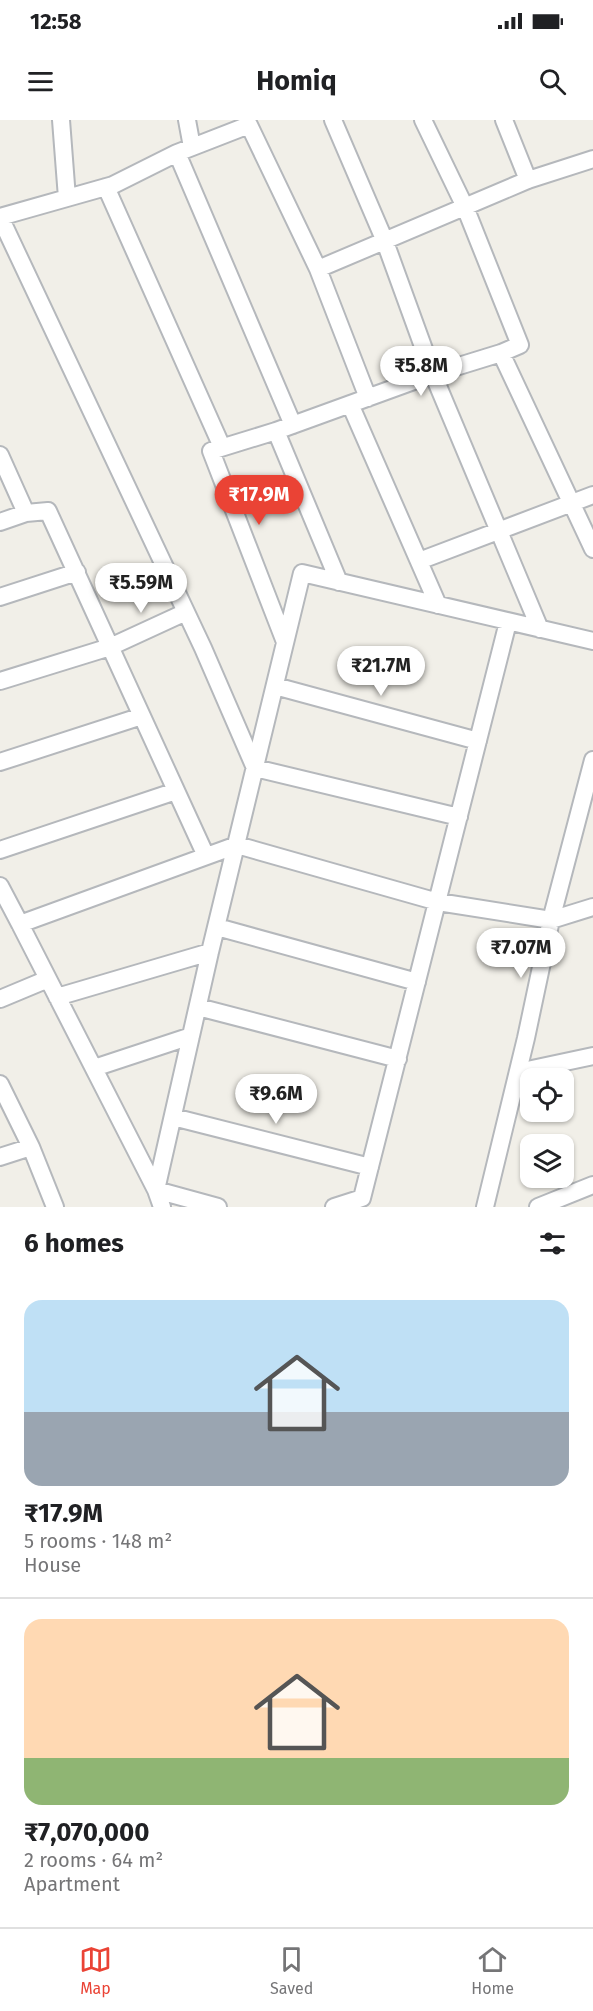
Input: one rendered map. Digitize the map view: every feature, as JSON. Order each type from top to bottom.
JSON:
[{"type":"street","points":[[61,120],[67,198]]},
{"type":"street","points":[[187,120],[184,150],[293,425]]},
{"type":"street","points":[[333,120],[384,239],[433,374],[540,629]]},
{"type":"street","points":[[285,642],[211,451],[276,431],[520,345],[465,207],[423,120]]},
{"type":"street","points":[[504,120],[528,180]]},
{"type":"street","points":[[255,768],[186,612],[0,217],[106,187],[184,150],[254,122],[318,269],[368,398]]},
{"type":"street","points":[[318,269],[384,239],[528,180],[593,159]]},
{"type":"street","points":[[106,187],[222,447]]},
{"type":"street","points":[[501,353],[593,549]]},
{"type":"street","points":[[350,404],[438,605]]},
{"type":"street","points":[[276,431],[339,582]]},
{"type":"street","points":[[0,455],[26,513]]},
{"type":"street","points":[[419,561],[593,495]]},
{"type":"street","points":[[0,522],[26,513],[48,511],[206,856]]},
{"type":"street","points":[[0,597],[77,572]]},
{"type":"street","points":[[156,1191],[210,952],[302,573],[593,641]]},
{"type":"street","points":[[0,681],[110,647],[186,612]]},
{"type":"street","points":[[334,1207],[362,1198],[508,622]]},
{"type":"street","points":[[275,686],[478,741]]},
{"type":"street","points":[[0,762],[142,716]]},
{"type":"street","points":[[255,768],[459,817]]},
{"type":"street","points":[[486,1207],[518,1072],[550,920],[592,769]]},
{"type":"street","points":[[0,850],[176,791]]},
{"type":"street","points":[[20,924],[237,845],[438,902],[550,920],[593,907]]},
{"type":"street","points":[[0,885],[156,1191],[162,1207]]},
{"type":"street","points":[[217,927],[417,982]]},
{"type":"street","points":[[57,997],[210,952]]},
{"type":"street","points":[[0,999],[48,979]]},
{"type":"street","points":[[198,1007],[398,1059]]},
{"type":"street","points":[[94,1068],[191,1036]]},
{"type":"street","points":[[518,1072],[593,1056]]},
{"type":"street","points":[[0,1084],[31,1147],[55,1207]]},
{"type":"street","points":[[173,1117],[370,1167]]},
{"type":"street","points":[[0,1157],[31,1147]]},
{"type":"street","points":[[538,1207],[593,1185]]},
{"type":"street","points":[[156,1191],[218,1207]]}]
